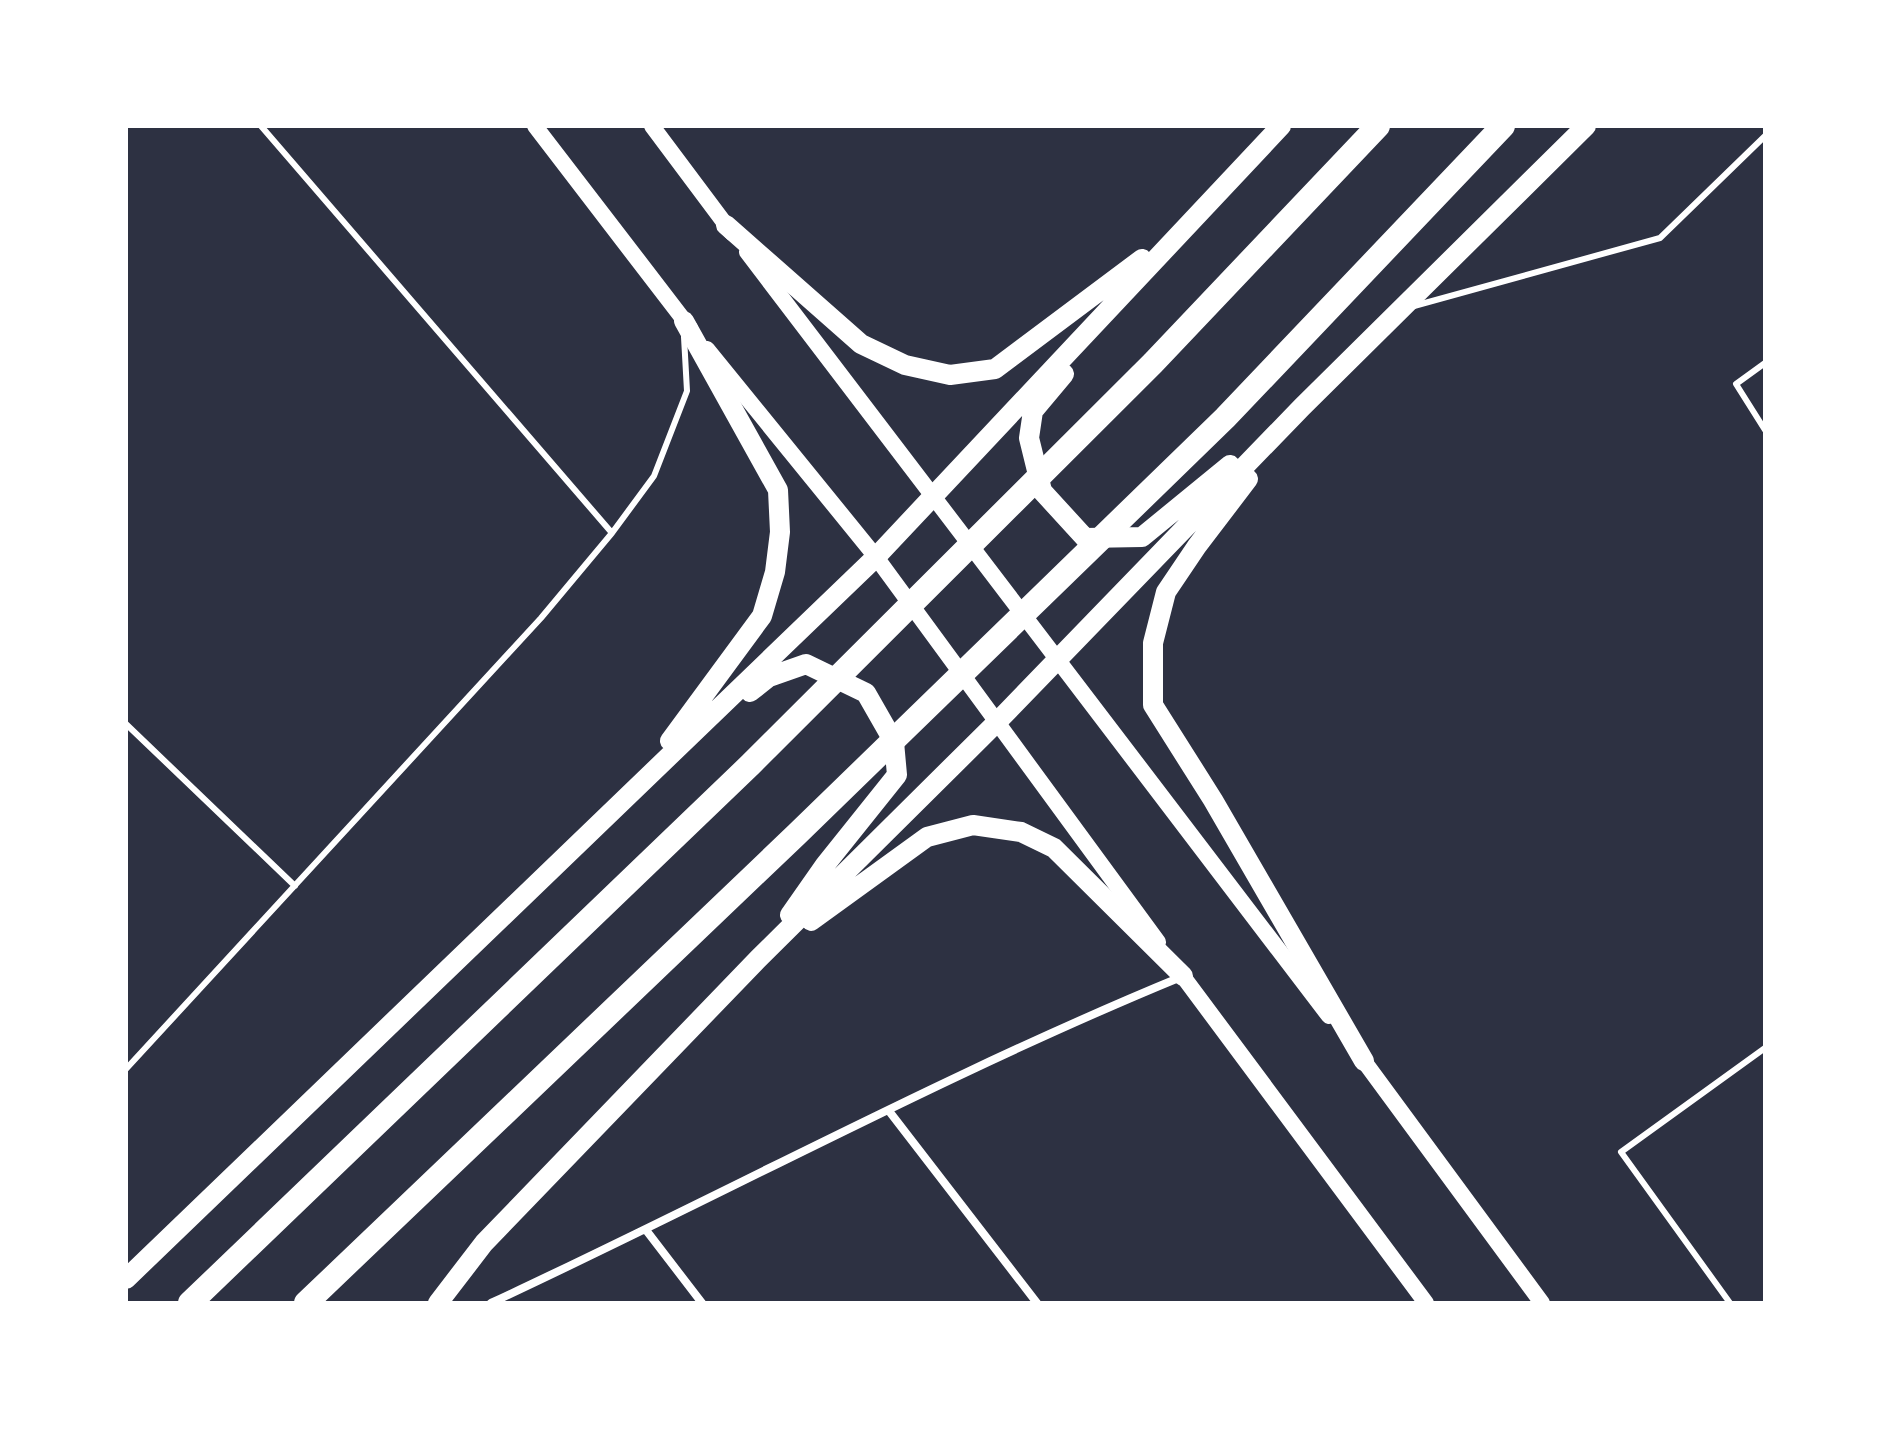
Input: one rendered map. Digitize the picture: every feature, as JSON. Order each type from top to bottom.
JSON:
[{"type":"highway","points":[[190,1303],[751,764],[1153,363],[1378,126]]},
{"type":"highway","points":[[306,1303],[797,834],[1225,418],[1503,126]]},
{"type":"main road","points":[[535,126],[684,321],[876,557],[1426,1303]]},
{"type":"main road","points":[[652,126],[1364,1061],[1542,1303]]},
{"type":"main road","points":[[126,1279],[876,557],[1281,126]]},
{"type":"main road","points":[[438,1303],[484,1243],[759,958],[998,721],[1302,407],[1586,126]]},
{"type":"main road","points":[[726,225],[861,344],[905,365],[950,375],[995,369],[1187,225]]},
{"type":"main road","points":[[1187,225],[1033,411],[1029,438],[1042,491],[1085,538],[1142,537],[1302,407]]},
{"type":"main road","points":[[638,783],[762,616],[775,572],[780,532],[778,490],[684,321]]},
{"type":"main road","points":[[1302,407],[1166,592],[1153,643],[1153,705],[1213,800],[1364,1061]]},
{"type":"main road","points":[[638,783],[769,677],[806,664],[866,693],[894,742],[897,775],[825,865],[759,958]]},
{"type":"main road","points":[[759,958],[927,837],[973,825],[1021,832],[1054,848],[1183,976]]},
{"type":"street","points":[[491,1303],[1066,1024],[1183,976]]},
{"type":"street","points":[[889,1111],[1037,1303]]},
{"type":"street","points":[[646,1230],[702,1303]]},
{"type":"lane","points":[[261,126],[612,533]]},
{"type":"lane","points":[[1399,310],[1660,238],[1765,136]]},
{"type":"lane","points":[[126,1069],[541,618],[612,533],[654,476],[687,391],[684,321]]},
{"type":"lane","points":[[1765,363],[1736,384],[1765,429]]},
{"type":"lane","points":[[126,724],[295,886]]},
{"type":"lane","points":[[1730,1303],[1621,1152],[1765,1048]]}]
